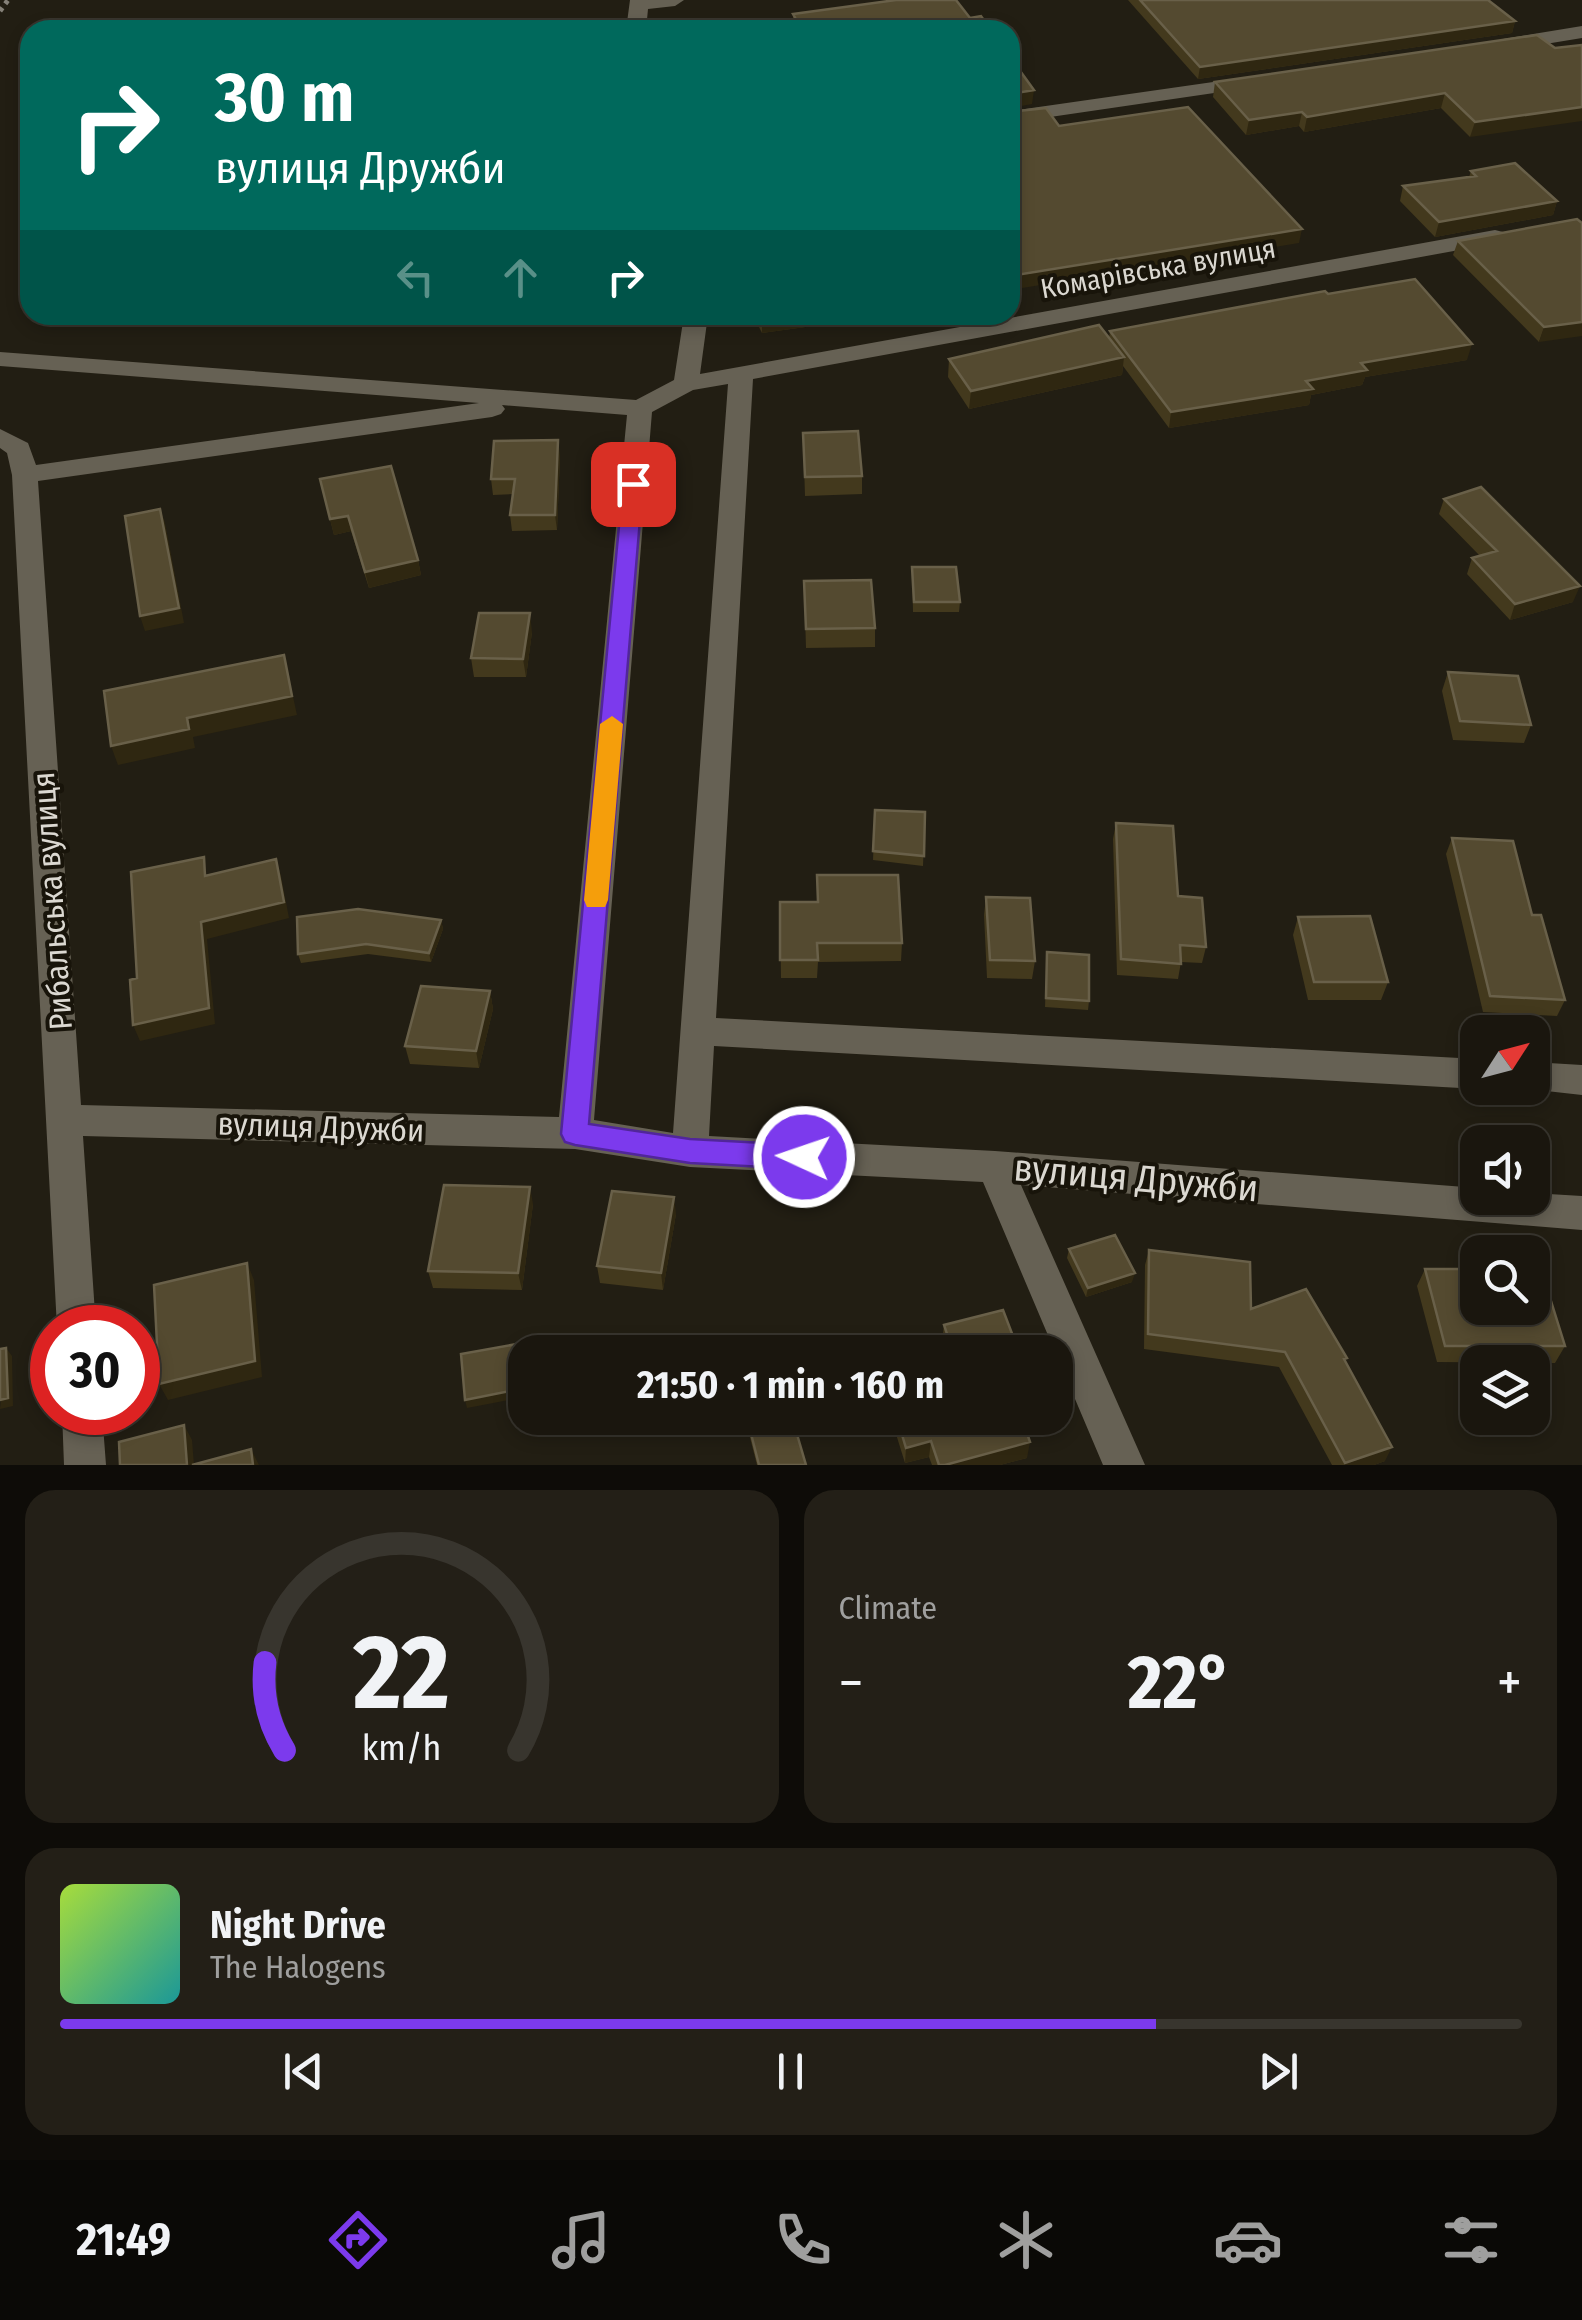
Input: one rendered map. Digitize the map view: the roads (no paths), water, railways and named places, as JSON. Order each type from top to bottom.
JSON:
[{"type":"street","points":[[639,2],[675,0]]},
{"type":"street","points":[[1490,47],[1582,32]]},
{"type":"street","points":[[1020,116],[1283,78]]},
{"type":"street","name":"Комарівська вулиця","points":[[1020,323],[1523,232]]},
{"type":"street","points":[[0,359],[640,408],[686,384],[695,325]]},
{"type":"street","name":"Комарівська вулиця","points":[[686,384],[1012,325]]},
{"type":"street","points":[[690,1151],[742,374]]},
{"type":"street","points":[[0,436],[20,449],[25,475],[548,401]]},
{"type":"street","points":[[575,1134],[640,408]]},
{"type":"street","name":"Рибальська вулиця","points":[[25,475],[76,1305]]},
{"type":"street","points":[[698,1031],[1460,1073]]},
{"type":"street","points":[[1550,1078],[1582,1080]]},
{"type":"street","name":"вулиця Дружби","points":[[66,1120],[575,1134],[690,1151],[995,1167],[1582,1213]]},
{"type":"street","points":[[995,1167],[1124,1465]]},
{"type":"street","points":[[83,1435],[84,1465]]}]
